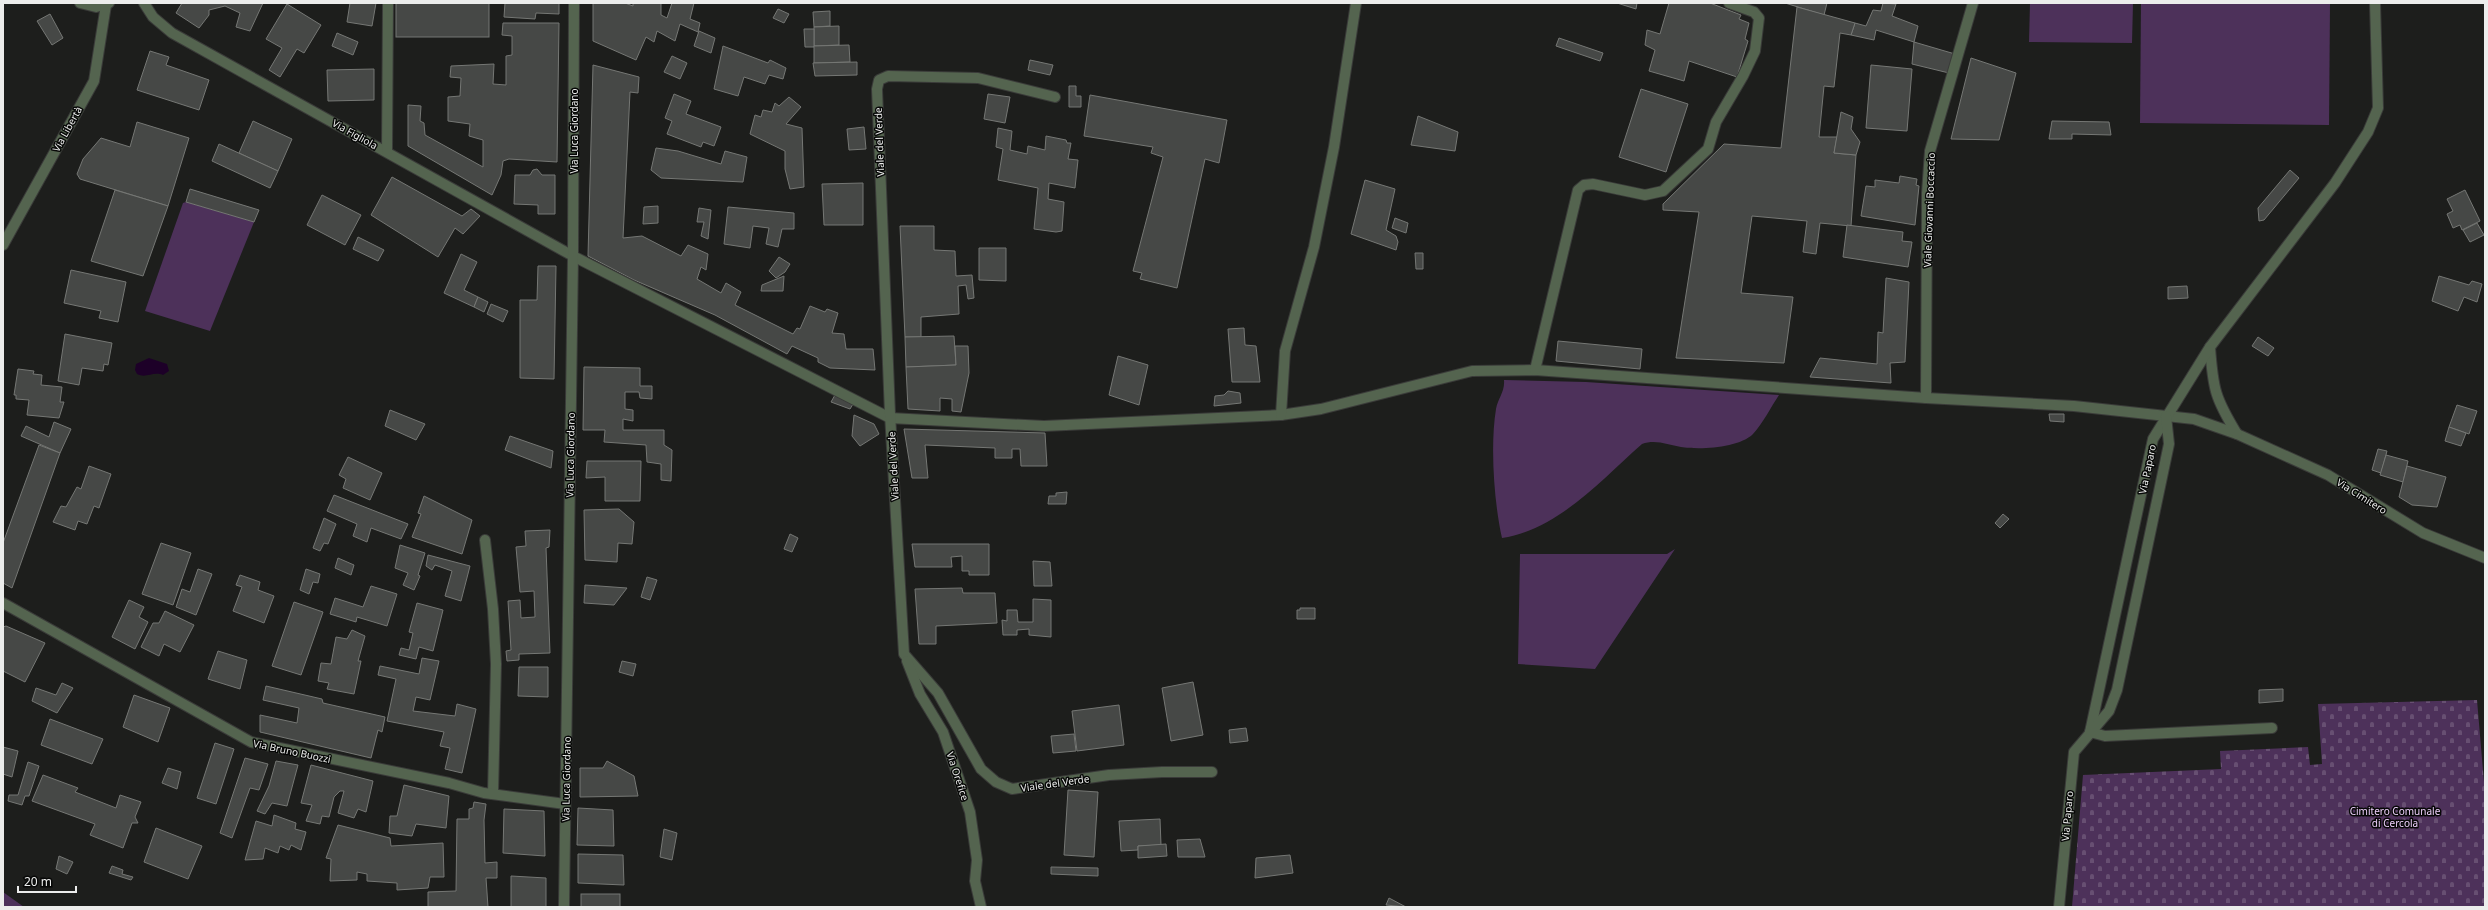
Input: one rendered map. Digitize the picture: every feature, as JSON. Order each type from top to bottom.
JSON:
[{"type":"street","points":[[80,3],[96,7],[108,4]]},
{"type":"street","name":"Via Figliola","points":[[144,3],[153,16],[172,33],[573,256],[890,418]]},
{"type":"street","points":[[387,152],[388,3]]},
{"type":"street","name":"Via Luca Giordano","points":[[564,907],[573,256],[574,3]]},
{"type":"street","points":[[1281,415],[1285,351],[1318,224],[1334,147],[1356,3]]},
{"type":"street","points":[[1535,370],[1578,190],[1584,185],[1593,184],[1645,195],[1663,191],[1708,149],[1716,122],[1755,51],[1759,18],[1754,12],[1729,3]]},
{"type":"street","name":"Viale Giovanni Boccaccio","points":[[1926,398],[1927,193],[1930,151],[1973,3]]},
{"type":"street","points":[[2166,416],[2210,347],[2335,183],[2368,132],[2378,108],[2375,3]]},
{"type":"street","name":"Via Libertà","points":[[3,245],[94,81],[108,4]]},
{"type":"street","name":"Viale del Verde","points":[[1055,97],[978,78],[888,76],[879,80],[877,89],[890,418],[904,654],[938,693],[981,769],[996,782],[1012,789],[1109,775],[1162,772],[1212,772]]},
{"type":"street","points":[[2210,347],[2213,387],[2220,406],[2238,434]]},
{"type":"street","name":"Via Cimitero","points":[[890,418],[1044,426],[1281,415],[1321,409],[1472,372],[1535,370],[1926,398],[2074,406],[2194,419],[2238,434],[2328,475],[2423,533],[2485,558]]},
{"type":"street","name":"Via Paparo","points":[[2090,732],[2153,439],[2166,416]]},
{"type":"street","name":"Via Paparo","points":[[2059,907],[2071,769],[2074,752],[2109,711],[2117,690],[2169,444],[2166,416]]},
{"type":"street","points":[[485,540],[493,609],[496,664],[493,794]]},
{"type":"street","name":"Via Bruno Buozzi","points":[[3,603],[251,742],[449,783],[493,794],[565,804]]},
{"type":"street","name":"Via Orefice","points":[[904,654],[920,694],[943,732],[970,812],[977,860],[975,881],[981,907]]},
{"type":"street","points":[[2090,732],[2105,736],[2272,728]]},
{"type":"green space","points":[[2030,3],[2133,3],[2132,43],[2029,42]]},
{"type":"green space","points":[[2141,3],[2330,3],[2329,125],[2140,123]]},
{"type":"green space","points":[[186,202],[254,222],[210,331],[145,311],[183,203]]},
{"type":"green space","points":[[1504,380],[1586,382],[1779,395],[1760,425],[1747,439],[1729,445],[1708,448],[1689,448],[1657,442],[1642,444],[1595,487],[1561,514],[1542,525],[1523,533],[1502,538],[1495,491],[1493,439],[1496,409]]},
{"type":"green space","points":[[1675,549],[1595,669],[1518,664],[1520,554],[1667,554]]},
{"type":"green space","name":"Cimitero Comunale di Cercola","points":[[2477,700],[2485,794],[2485,907],[2072,907],[2083,775],[2221,769],[2220,751],[2308,747],[2310,765],[2322,764],[2318,704]]},
{"type":"green space","points":[[3,892],[24,907],[3,907]]},
{"type":"shaded area","points":[[149,358],[167,364],[169,371],[163,375],[156,374],[143,376],[137,374],[135,370],[136,364]]},
{"type":"building","points":[[182,3],[263,3],[250,31],[236,27],[240,13],[225,6],[209,10],[209,15],[199,28],[176,13]]},
{"type":"building","points":[[350,3],[376,3],[372,26],[347,22]]},
{"type":"building","points":[[396,3],[489,3],[489,37],[396,37]]},
{"type":"building","points":[[505,3],[559,3],[559,14],[536,13],[535,19],[504,17]]},
{"type":"building","points":[[593,3],[625,3],[633,6],[633,3],[661,3],[661,15],[667,18],[672,3],[694,3],[690,19],[700,23],[698,32],[680,24],[675,41],[657,31],[654,42],[646,37],[636,60],[593,41]]},
{"type":"building","points":[[1617,3],[1637,3],[1636,9]]},
{"type":"building","points":[[1669,3],[1710,3],[1741,15],[1739,19],[1749,23],[1745,39],[1748,41],[1737,77],[1689,61],[1684,81],[1649,71],[1655,50],[1645,45],[1647,30],[1660,34]]},
{"type":"building","points":[[1785,3],[1827,3],[1824,15]]},
{"type":"building","points":[[1883,3],[1896,4],[1892,16],[1918,26],[1914,42],[1876,30],[1874,40],[1851,35],[1855,23],[1866,26],[1873,10],[1881,11]]},
{"type":"building","points":[[287,4],[321,25],[304,53],[297,49],[280,77],[269,70],[282,48],[266,39]]},
{"type":"building","points":[[1797,7],[1855,23],[1851,35],[1840,33],[1834,87],[1824,86],[1819,137],[1837,137],[1834,153],[1856,155],[1851,226],[1820,223],[1816,254],[1803,252],[1807,221],[1752,216],[1741,293],[1793,297],[1784,363],[1676,358],[1699,212],[1663,210],[1663,204],[1724,144],[1781,148]]},
{"type":"building","points":[[778,9],[789,14],[784,23],[773,18]]},
{"type":"building","points":[[830,11],[830,26],[814,27],[813,12]]},
{"type":"building","points":[[50,14],[63,38],[52,45],[37,21]]},
{"type":"building","points":[[503,23],[559,23],[557,162],[509,159],[503,161],[501,175],[492,195],[408,146],[408,105],[421,106],[420,121],[424,123],[425,135],[483,167],[483,140],[469,136],[470,124],[448,121],[448,97],[460,96],[461,78],[450,77],[451,66],[494,64],[493,84],[506,85],[506,56],[512,55],[512,36],[502,35]]},
{"type":"building","points":[[839,26],[839,45],[814,46],[814,27]]},
{"type":"building","points":[[804,29],[814,29],[814,47],[805,47]]},
{"type":"building","points":[[699,31],[715,38],[711,53],[694,46]]},
{"type":"building","points":[[337,33],[358,42],[353,55],[332,46]]},
{"type":"building","points":[[1559,38],[1603,53],[1600,61],[1556,46]]},
{"type":"building","points":[[1914,42],[1955,54],[1949,73],[1912,64]]},
{"type":"building","points":[[849,45],[850,62],[814,63],[814,46]]},
{"type":"building","points":[[723,46],[768,63],[770,60],[786,68],[783,79],[769,75],[765,84],[744,77],[738,96],[714,89]]},
{"type":"building","points":[[150,51],[169,57],[166,65],[209,80],[199,110],[137,90]]},
{"type":"building","points":[[672,56],[687,63],[680,79],[664,72]]},
{"type":"building","points":[[1971,58],[2016,73],[1999,140],[1951,139]]},
{"type":"building","points":[[1030,60],[1053,65],[1050,75],[1028,70]]},
{"type":"building","points":[[857,62],[857,75],[815,76],[813,63]]},
{"type":"building","points":[[593,65],[639,77],[638,93],[630,92],[623,238],[642,236],[681,256],[688,245],[708,254],[706,270],[701,267],[697,279],[721,293],[726,283],[741,292],[735,305],[793,334],[797,328],[800,329],[810,306],[825,312],[827,309],[838,313],[832,333],[844,334],[846,349],[873,349],[875,370],[830,368],[818,362],[818,358],[792,346],[787,354],[715,315],[634,280],[588,256]]},
{"type":"building","points":[[1871,65],[1912,69],[1907,131],[1866,128]]},
{"type":"building","points":[[374,69],[374,100],[328,101],[327,70]]},
{"type":"building","points":[[1069,86],[1076,86],[1076,96],[1081,96],[1081,107],[1069,107]]},
{"type":"building","points":[[1641,89],[1688,104],[1666,172],[1619,157]]},
{"type":"building","points":[[674,94],[691,101],[686,114],[721,127],[714,146],[703,142],[701,147],[667,134],[672,121],[665,118]]},
{"type":"building","points":[[988,94],[1010,97],[1005,123],[984,119]]},
{"type":"building","points":[[1090,95],[1227,120],[1219,163],[1205,159],[1177,288],[1140,279],[1142,273],[1133,271],[1163,157],[1151,153],[1153,147],[1084,136]]},
{"type":"building","points":[[789,97],[801,107],[786,124],[802,128],[804,187],[790,189],[785,169],[785,151],[750,134],[755,115],[761,117],[763,110],[772,112],[775,103],[779,106]]},
{"type":"building","points":[[1841,112],[1853,117],[1851,129],[1860,142],[1856,155],[1834,153]]},
{"type":"building","points":[[1418,116],[1458,132],[1455,151],[1411,145]]},
{"type":"building","points":[[253,121],[292,139],[278,171],[239,153]]},
{"type":"building","points":[[2052,121],[2109,122],[2111,135],[2072,134],[2072,139],[2049,139]]},
{"type":"building","points":[[137,122],[189,138],[168,206],[80,179],[77,174],[83,159],[101,138],[130,147]]},
{"type":"building","points":[[864,127],[866,149],[849,150],[847,129]]},
{"type":"building","points":[[998,128],[1012,131],[1010,150],[1027,154],[1028,146],[1045,150],[1046,136],[1066,140],[1067,143],[1071,143],[1068,159],[1078,160],[1075,188],[1049,183],[1048,199],[1064,202],[1062,231],[1056,232],[1034,229],[1038,188],[998,180],[1003,149],[996,147]]},
{"type":"building","points":[[219,144],[278,171],[270,188],[212,161]]},
{"type":"building","points":[[656,148],[678,151],[721,164],[725,151],[747,157],[743,182],[661,178],[651,170]]},
{"type":"building","points":[[537,169],[542,175],[555,175],[555,214],[538,214],[538,205],[514,204],[515,175],[530,175],[533,170]]},
{"type":"building","points":[[2290,170],[2299,178],[2264,220],[2259,221],[2258,208]]},
{"type":"building","points":[[1900,176],[1917,179],[1916,185],[1919,186],[1915,225],[1861,216],[1866,186],[1875,187],[1875,180],[1899,183]]},
{"type":"building","points":[[392,177],[462,216],[471,209],[480,216],[463,234],[455,228],[438,257],[371,215]]},
{"type":"building","points":[[1365,180],[1395,189],[1386,230],[1396,236],[1398,242],[1396,250],[1351,234]]},
{"type":"building","points":[[863,183],[863,225],[824,225],[822,184]]},
{"type":"building","points":[[190,189],[259,210],[254,222],[186,202]]},
{"type":"building","points":[[115,190],[168,206],[143,276],[91,261]]},
{"type":"building","points":[[2465,190],[2480,221],[2462,230],[2460,225],[2453,228],[2447,214],[2453,211],[2447,199]]},
{"type":"building","points":[[322,195],[361,215],[345,245],[307,225]]},
{"type":"building","points":[[658,206],[658,223],[643,224],[644,207]]},
{"type":"building","points":[[728,207],[794,213],[794,229],[782,229],[778,247],[766,244],[769,228],[753,226],[750,248],[724,244]]},
{"type":"building","points":[[699,208],[711,210],[708,239],[701,236],[704,222],[697,222]]},
{"type":"building","points":[[1395,218],[1408,223],[1406,233],[1392,228]]},
{"type":"building","points":[[2477,223],[2484,235],[2470,242],[2463,230]]},
{"type":"building","points":[[1847,225],[1903,232],[1902,241],[1912,242],[1908,267],[1843,257]]},
{"type":"building","points":[[900,226],[934,226],[934,250],[955,251],[956,276],[972,275],[974,298],[968,299],[966,285],[958,286],[959,314],[921,317],[921,337],[905,337]]},
{"type":"building","points":[[358,237],[384,250],[378,261],[353,249]]},
{"type":"building","points":[[979,248],[1006,248],[1006,281],[979,280]]},
{"type":"building","points":[[1415,253],[1423,253],[1423,269],[1416,269]]},
{"type":"building","points":[[461,254],[477,262],[464,290],[478,297],[474,307],[444,293]]},
{"type":"building","points":[[779,257],[790,264],[785,272],[776,278],[769,271]]},
{"type":"building","points":[[538,266],[556,266],[554,379],[520,378],[520,300],[537,300]]},
{"type":"building","points":[[71,270],[126,282],[118,322],[99,318],[101,311],[64,303]]},
{"type":"building","points":[[784,276],[783,291],[761,291],[762,285]]},
{"type":"building","points":[[2439,276],[2469,285],[2472,281],[2482,284],[2477,302],[2464,297],[2458,311],[2432,301]]},
{"type":"building","points":[[1886,278],[1909,282],[1905,362],[1890,363],[1891,383],[1810,377],[1820,358],[1877,364],[1878,332],[1883,333]]},
{"type":"building","points":[[2187,286],[2188,298],[2168,299],[2168,287]]},
{"type":"building","points":[[478,297],[488,302],[484,312],[474,307]]},
{"type":"building","points":[[491,304],[508,311],[503,322],[487,314]]},
{"type":"building","points":[[1244,328],[1245,345],[1256,346],[1260,382],[1232,382],[1228,329]]},
{"type":"building","points":[[65,334],[112,343],[108,365],[104,364],[103,371],[82,368],[79,385],[58,381]]},
{"type":"building","points":[[954,336],[956,365],[906,367],[905,337]]},
{"type":"building","points":[[2258,337],[2274,348],[2268,356],[2252,346]]},
{"type":"building","points":[[1558,341],[1642,349],[1640,369],[1556,361]]},
{"type":"building","points":[[955,346],[968,346],[969,373],[961,412],[952,411],[952,399],[940,398],[940,411],[908,409],[906,367],[956,365]]},
{"type":"building","points":[[1118,356],[1148,365],[1139,405],[1109,395]]},
{"type":"building","points":[[584,367],[640,368],[640,386],[652,386],[652,399],[640,398],[639,392],[625,392],[625,409],[633,410],[633,421],[623,419],[623,430],[664,430],[664,445],[672,450],[671,481],[661,480],[661,464],[647,462],[646,445],[604,442],[605,430],[583,430]]},
{"type":"building","points":[[18,369],[34,371],[33,374],[42,375],[41,385],[62,387],[60,402],[64,402],[59,418],[27,415],[29,400],[16,399],[16,395],[14,395]]},
{"type":"building","points":[[1228,391],[1240,393],[1241,403],[1214,406],[1215,396],[1224,395]]},
{"type":"building","points":[[835,395],[855,401],[850,409],[831,402]]},
{"type":"building","points":[[2457,405],[2477,411],[2469,434],[2449,427]]},
{"type":"building","points":[[390,410],[425,424],[416,440],[385,426]]},
{"type":"building","points":[[2049,414],[2064,414],[2064,422],[2050,421]]},
{"type":"building","points":[[854,415],[874,424],[879,434],[860,446],[852,436]]},
{"type":"building","points":[[54,422],[71,429],[60,453],[21,436],[26,426],[49,437]]},
{"type":"building","points":[[2449,427],[2466,433],[2461,446],[2445,441]]},
{"type":"building","points":[[904,429],[1045,433],[1047,466],[1021,466],[1020,449],[1012,449],[1012,458],[995,458],[995,448],[925,445],[928,478],[912,478]]},
{"type":"building","points":[[510,436],[553,451],[551,468],[505,450]]},
{"type":"building","points":[[39,445],[60,453],[12,588],[3,583],[3,543]]},
{"type":"building","points":[[2378,449],[2387,451],[2381,473],[2372,470]]},
{"type":"building","points":[[2386,455],[2408,461],[2403,482],[2380,475]]},
{"type":"building","points":[[348,457],[382,473],[370,500],[343,488],[346,479],[339,475]]},
{"type":"building","points":[[587,461],[641,461],[640,501],[605,501],[605,477],[586,478]]},
{"type":"building","points":[[89,466],[111,474],[99,508],[94,506],[87,524],[78,521],[75,530],[53,522],[61,506],[66,507],[77,487],[81,489]]},
{"type":"building","points":[[2407,466],[2446,477],[2437,507],[2412,505],[2399,497]]},
{"type":"building","points":[[1067,492],[1066,504],[1048,504],[1049,496],[1056,496],[1056,493]]},
{"type":"building","points":[[334,495],[408,524],[401,539],[371,528],[367,542],[353,536],[357,524],[327,511]]},
{"type":"building","points":[[424,496],[472,520],[462,554],[412,537],[421,514],[418,513]]},
{"type":"building","points":[[619,509],[634,522],[632,544],[618,543],[617,562],[585,560],[584,510]]},
{"type":"building","points":[[2003,514],[2009,519],[2000,528],[1995,523]]},
{"type":"building","points":[[324,518],[336,524],[328,544],[324,543],[320,551],[313,548]]},
{"type":"building","points":[[550,530],[549,547],[546,548],[550,653],[519,654],[519,660],[507,661],[506,651],[511,650],[508,601],[520,600],[521,618],[535,617],[534,591],[520,592],[516,547],[526,546],[525,531]]},
{"type":"building","points":[[790,534],[798,538],[792,552],[784,549]]},
{"type":"building","points":[[161,543],[191,553],[173,605],[142,594]]},
{"type":"building","points":[[912,544],[989,544],[989,575],[969,575],[969,571],[962,571],[962,556],[951,557],[952,567],[915,567]]},
{"type":"building","points":[[400,545],[425,553],[418,575],[420,576],[414,590],[403,585],[408,573],[395,568]]},
{"type":"building","points":[[428,555],[470,566],[461,601],[445,596],[452,571],[435,565],[432,570],[426,566]]},
{"type":"building","points":[[338,558],[354,565],[351,575],[335,568]]},
{"type":"building","points":[[1033,561],[1050,562],[1052,586],[1034,586]]},
{"type":"building","points":[[198,569],[212,574],[196,615],[176,607],[182,589],[190,592]]},
{"type":"building","points":[[306,569],[320,574],[318,583],[313,582],[309,594],[300,590]]},
{"type":"building","points":[[240,575],[260,582],[258,590],[274,596],[264,623],[233,611],[242,587],[236,585]]},
{"type":"building","points":[[647,577],[657,580],[650,600],[641,597]]},
{"type":"building","points":[[585,585],[627,588],[614,605],[584,603]]},
{"type":"building","points":[[371,586],[397,594],[387,626],[357,617],[356,622],[330,614],[335,598],[363,607]]},
{"type":"building","points":[[962,588],[963,593],[995,593],[997,623],[936,626],[936,644],[919,644],[915,589]]},
{"type":"building","points":[[1033,599],[1051,600],[1051,637],[1029,635],[1029,629],[1017,630],[1017,635],[1003,635],[1002,620],[1007,621],[1007,610],[1017,610],[1018,622],[1033,622]]},
{"type":"building","points":[[129,600],[144,607],[139,617],[148,622],[135,649],[112,637]]},
{"type":"building","points":[[294,602],[323,612],[301,675],[272,666]]},
{"type":"building","points":[[417,603],[443,610],[433,651],[419,647],[416,659],[399,655],[401,648],[409,650],[413,633],[409,632]]},
{"type":"building","points":[[1300,608],[1315,608],[1315,619],[1297,619],[1297,610],[1300,610]]},
{"type":"building","points":[[165,611],[194,625],[180,652],[164,644],[159,656],[141,647],[153,623],[159,623]]},
{"type":"building","points":[[6,626],[45,643],[25,682],[3,671],[3,627]]},
{"type":"building","points":[[352,630],[365,636],[358,661],[361,661],[354,694],[327,689],[329,683],[318,681],[321,663],[331,664],[336,637],[347,639]]},
{"type":"building","points":[[218,651],[247,660],[240,689],[208,679]]},
{"type":"building","points":[[422,658],[439,661],[430,700],[416,697],[413,711],[455,716],[457,704],[476,709],[462,773],[445,769],[450,748],[440,746],[444,732],[387,721],[396,679],[378,675],[380,666],[419,674]]},
{"type":"building","points":[[622,661],[636,664],[633,676],[619,672]]},
{"type":"building","points":[[519,667],[548,667],[548,697],[518,696]]},
{"type":"building","points":[[1193,682],[1203,735],[1171,741],[1162,688]]},
{"type":"building","points":[[62,683],[73,688],[57,713],[32,701],[36,688],[56,695]]},
{"type":"building","points":[[266,686],[322,699],[323,703],[385,717],[382,732],[378,730],[371,758],[260,732],[260,715],[297,723],[299,708],[263,700]]},
{"type":"building","points":[[2283,689],[2283,701],[2259,703],[2259,690]]},
{"type":"building","points":[[134,695],[170,708],[158,742],[123,727]]},
{"type":"building","points":[[1119,705],[1124,745],[1077,751],[1072,711]]},
{"type":"building","points":[[50,719],[103,739],[92,764],[41,745]]},
{"type":"building","points":[[1246,728],[1248,741],[1230,743],[1229,730]]},
{"type":"building","points":[[1074,734],[1076,751],[1053,753],[1051,736]]},
{"type":"building","points":[[215,743],[234,749],[216,804],[197,798]]},
{"type":"building","points":[[3,747],[18,751],[12,777],[3,774]]},
{"type":"building","points":[[245,758],[268,764],[259,790],[250,788],[232,838],[220,833]]},
{"type":"building","points":[[276,761],[298,765],[287,806],[272,803],[265,814],[257,811],[269,786]]},
{"type":"building","points":[[607,761],[634,776],[638,796],[580,797],[580,768],[603,768]]},
{"type":"building","points":[[28,762],[39,766],[29,796],[25,796],[22,805],[8,801],[9,795],[18,795]]},
{"type":"building","points":[[311,765],[373,781],[366,812],[358,809],[354,818],[338,813],[344,791],[340,791],[334,797],[329,817],[322,816],[320,824],[306,821],[312,805],[301,803]]},
{"type":"building","points":[[168,768],[181,772],[177,789],[162,783]]},
{"type":"building","points":[[43,775],[78,788],[75,792],[116,808],[120,795],[141,802],[135,817],[138,823],[132,823],[123,848],[90,835],[95,824],[32,801]]},
{"type":"building","points":[[404,785],[449,796],[446,828],[416,824],[412,836],[389,833],[390,816],[397,816]]},
{"type":"building","points":[[1068,790],[1098,792],[1094,857],[1064,855]]},
{"type":"building","points":[[474,802],[486,804],[484,820],[485,863],[497,862],[497,878],[486,878],[488,907],[428,907],[428,892],[456,891],[457,819],[469,819],[469,809],[473,808]]},
{"type":"building","points":[[578,808],[613,810],[614,846],[577,845]]},
{"type":"building","points":[[504,809],[544,811],[545,856],[503,853]]},
{"type":"building","points":[[274,815],[296,823],[295,829],[306,832],[301,850],[291,845],[289,850],[280,846],[278,853],[265,848],[263,859],[245,860],[256,821],[272,826]]},
{"type":"building","points":[[1160,819],[1161,845],[1138,846],[1138,850],[1121,851],[1119,821]]},
{"type":"building","points":[[338,825],[390,838],[391,846],[443,843],[444,877],[430,877],[428,888],[397,890],[397,883],[367,881],[367,874],[357,872],[357,880],[330,881],[331,859],[326,858]]},
{"type":"building","points":[[156,828],[202,846],[188,879],[144,862]]},
{"type":"building","points":[[664,829],[677,833],[672,860],[660,857]]},
{"type":"building","points":[[1200,839],[1205,857],[1178,857],[1177,840]]},
{"type":"building","points":[[1166,844],[1167,856],[1138,858],[1138,846]]},
{"type":"building","points":[[578,854],[623,855],[624,885],[578,883]]},
{"type":"building","points":[[1290,855],[1293,873],[1255,878],[1256,858]]},
{"type":"building","points":[[59,856],[73,862],[67,874],[56,869]]},
{"type":"building","points":[[112,866],[123,870],[122,874],[133,877],[131,880],[109,873]]},
{"type":"building","points":[[1051,867],[1098,868],[1098,876],[1051,874]]},
{"type":"building","points":[[511,876],[546,878],[546,907],[511,907]]},
{"type":"building","points":[[581,894],[620,894],[620,907],[581,907]]},
{"type":"building","points":[[1389,898],[1406,907],[1386,905]]}]
